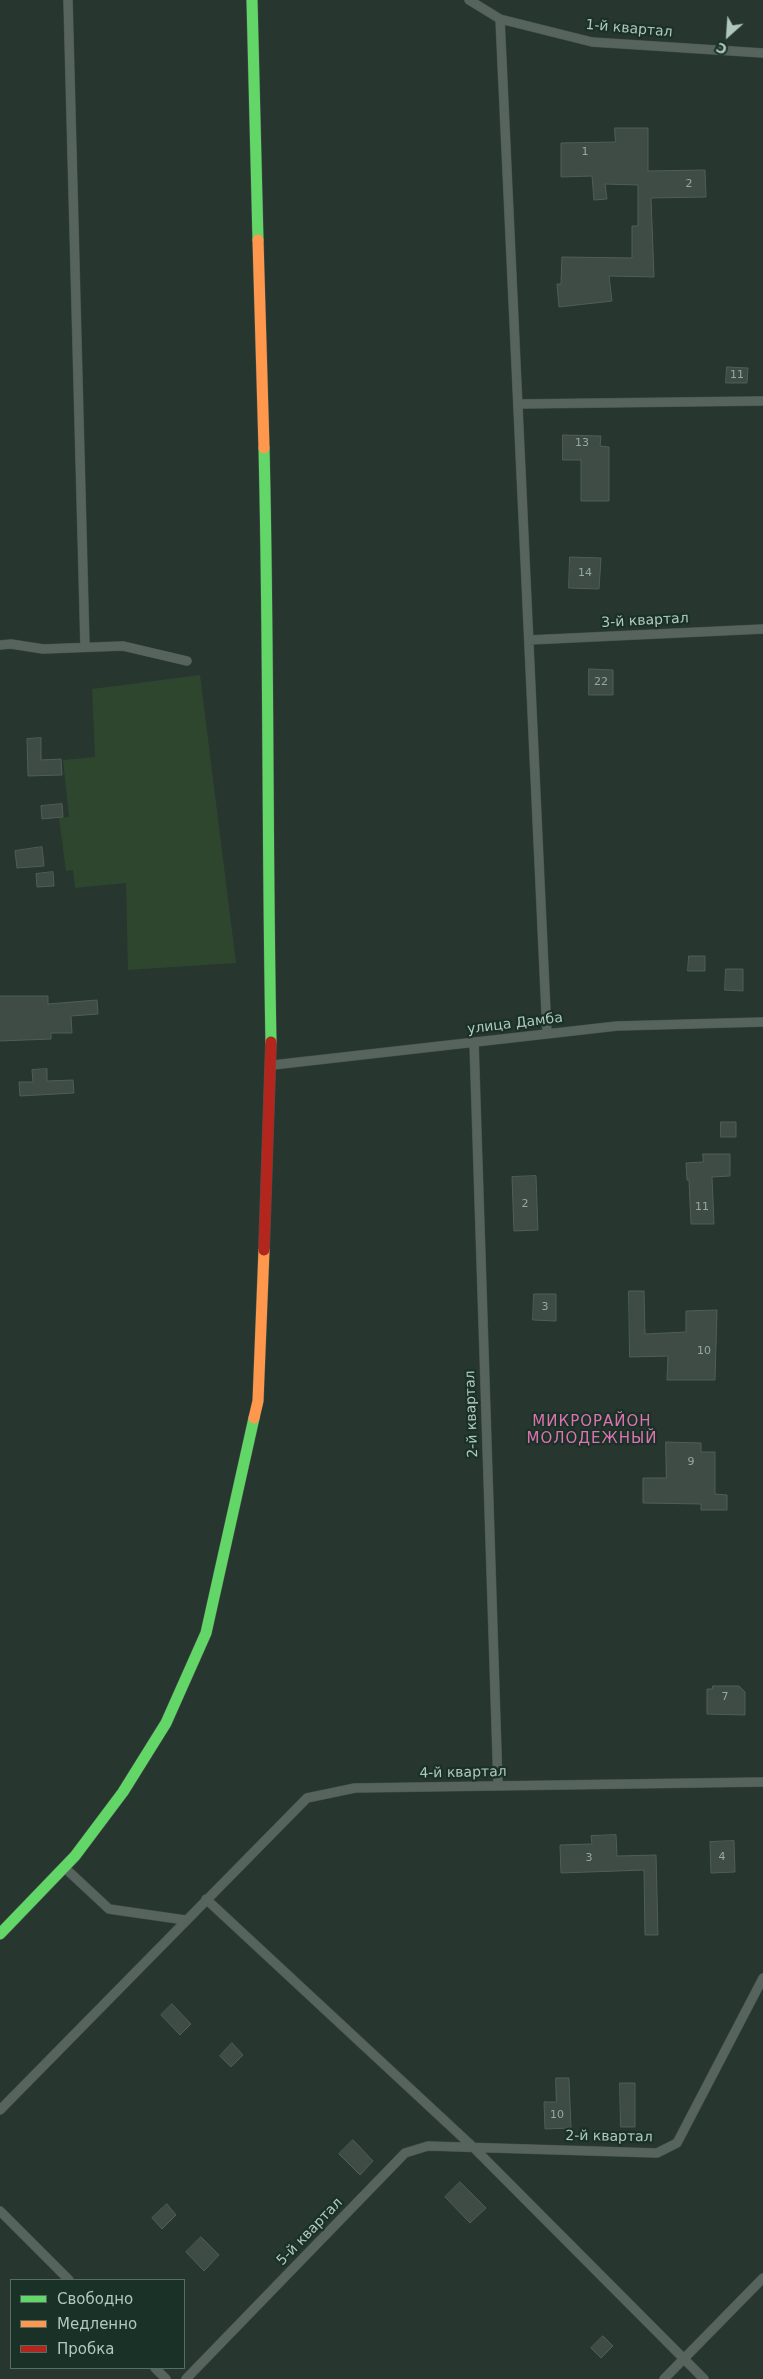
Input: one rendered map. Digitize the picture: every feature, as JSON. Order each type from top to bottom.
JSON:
[{"type":"street","points":[[0,1934],[64,1868],[123,1792],[166,1723],[206,1633],[258,1401],[272,1065],[267,849],[267,577],[252,0]]},
{"type":"lane","points":[[68,0],[85,647]]},
{"type":"lane","name":"1-й квартал","points":[[469,0],[500,19],[592,42],[763,53]]},
{"type":"lane","points":[[500,19],[547,1034]]},
{"type":"lane","points":[[518,404],[763,401]]},
{"type":"lane","name":"3-й квартал","points":[[529,640],[763,629]]},
{"type":"lane","points":[[0,645],[11,644],[43,649],[123,646],[187,661]]},
{"type":"lane","name":"улица Дамба","points":[[272,1065],[617,1026],[763,1022]]},
{"type":"lane","name":"2-й квартал","points":[[474,1042],[498,1786]]},
{"type":"lane","name":"4-й квартал","points":[[206,1899],[307,1798],[356,1788],[763,1782]]},
{"type":"lane","points":[[64,1868],[109,1909],[185,1920]]},
{"type":"lane","points":[[0,2110],[206,1899],[473,2147],[704,2379]]},
{"type":"lane","name":"2-й квартал","points":[[473,2147],[656,2153],[677,2143],[763,1978]]},
{"type":"lane","name":"5-й квартал","points":[[186,2379],[405,2153],[428,2146],[473,2147]]},
{"type":"lane","points":[[0,2211],[67,2279]]},
{"type":"lane","points":[[664,2379],[763,2278]]},
{"type":"lane","points":[[156,2369],[166,2379]]},
{"type":"green space","points":[[200,675],[236,963],[128,970],[126,883],[75,888],[73,870],[66,871],[59,818],[69,817],[63,760],[95,757],[92,689]]},
{"type":"building","points":[[615,128],[648,128],[648,171],[705,170],[706,197],[651,198],[654,277],[609,276],[612,301],[559,307],[557,284],[561,284],[562,257],[632,258],[632,226],[638,226],[638,185],[605,184],[607,199],[594,200],[592,176],[561,177],[561,143],[615,142]]},
{"type":"building","points":[[727,367],[748,368],[747,383],[726,383]]},
{"type":"building","points":[[563,435],[601,436],[600,446],[609,447],[609,501],[581,501],[581,460],[563,460]]},
{"type":"building","points":[[570,557],[601,558],[599,589],[569,588]]},
{"type":"building","points":[[589,669],[613,670],[613,695],[589,695]]},
{"type":"building","points":[[41,738],[41,760],[61,759],[62,775],[28,776],[27,739]]},
{"type":"building","points":[[62,804],[63,817],[42,819],[41,806]]},
{"type":"building","points":[[42,847],[44,866],[17,868],[15,851]]},
{"type":"building","points":[[53,872],[54,886],[37,887],[36,874]]},
{"type":"building","points":[[689,956],[705,956],[705,971],[688,971]]},
{"type":"building","points":[[726,969],[743,969],[743,991],[725,990]]},
{"type":"building","points":[[0,996],[48,996],[48,1004],[97,1000],[98,1014],[71,1016],[72,1033],[51,1033],[51,1039],[0,1041]]},
{"type":"building","points":[[47,1069],[47,1081],[73,1080],[74,1093],[20,1096],[19,1082],[33,1082],[32,1070]]},
{"type":"building","points":[[721,1122],[736,1122],[736,1137],[721,1137]]},
{"type":"building","points":[[703,1154],[730,1154],[730,1176],[712,1177],[714,1224],[691,1224],[689,1180],[687,1180],[686,1163],[703,1162]]},
{"type":"building","points":[[536,1176],[538,1230],[514,1231],[512,1177]]},
{"type":"building","points":[[629,1291],[644,1291],[645,1334],[686,1332],[686,1311],[717,1310],[715,1380],[667,1380],[668,1356],[630,1357]]},
{"type":"building","points":[[534,1294],[556,1294],[556,1321],[533,1320]]},
{"type":"building","points":[[666,1442],[701,1443],[701,1452],[715,1452],[715,1494],[727,1495],[727,1510],[701,1510],[701,1504],[643,1503],[643,1478],[666,1478]]},
{"type":"building","points":[[713,1686],[739,1686],[745,1692],[745,1715],[707,1714],[707,1689],[712,1689]]},
{"type":"building","points":[[616,1835],[617,1856],[656,1855],[658,1935],[645,1935],[644,1870],[561,1873],[560,1845],[592,1844],[591,1836]]},
{"type":"building","points":[[734,1841],[735,1872],[711,1873],[710,1842]]},
{"type":"building","points":[[172,2004],[191,2024],[180,2035],[161,2015]]},
{"type":"building","points":[[232,2043],[243,2055],[231,2067],[220,2056]]},
{"type":"building","points":[[556,2078],[569,2078],[571,2128],[545,2129],[544,2102],[556,2102]]},
{"type":"building","points":[[620,2083],[635,2083],[635,2127],[621,2127]]},
{"type":"building","points":[[353,2140],[373,2161],[360,2175],[339,2154]]},
{"type":"building","points":[[460,2182],[486,2208],[470,2223],[445,2197]]},
{"type":"building","points":[[167,2204],[176,2215],[162,2229],[152,2218]]},
{"type":"building","points":[[201,2237],[219,2255],[204,2271],[186,2252]]},
{"type":"building","points":[[603,2336],[613,2346],[601,2358],[591,2348]]},
{"type":"traffic: fast","points":[[252,0],[258,240]]},
{"type":"traffic: fast","points":[[264,448],[271,1042]]},
{"type":"traffic: fast","points":[[0,1934],[75,1856],[123,1792],[166,1723],[206,1633],[254,1418]]},
{"type":"traffic: slow","points":[[258,240],[264,448]]},
{"type":"traffic: slow","points":[[254,1418],[258,1401],[264,1250]]},
{"type":"traffic: jam","points":[[264,1250],[271,1042]]},
{"type":"district","name":"МИКРОРАЙОН МОЛОДЕЖНЫЙ","points":[[592,1430]]}]
